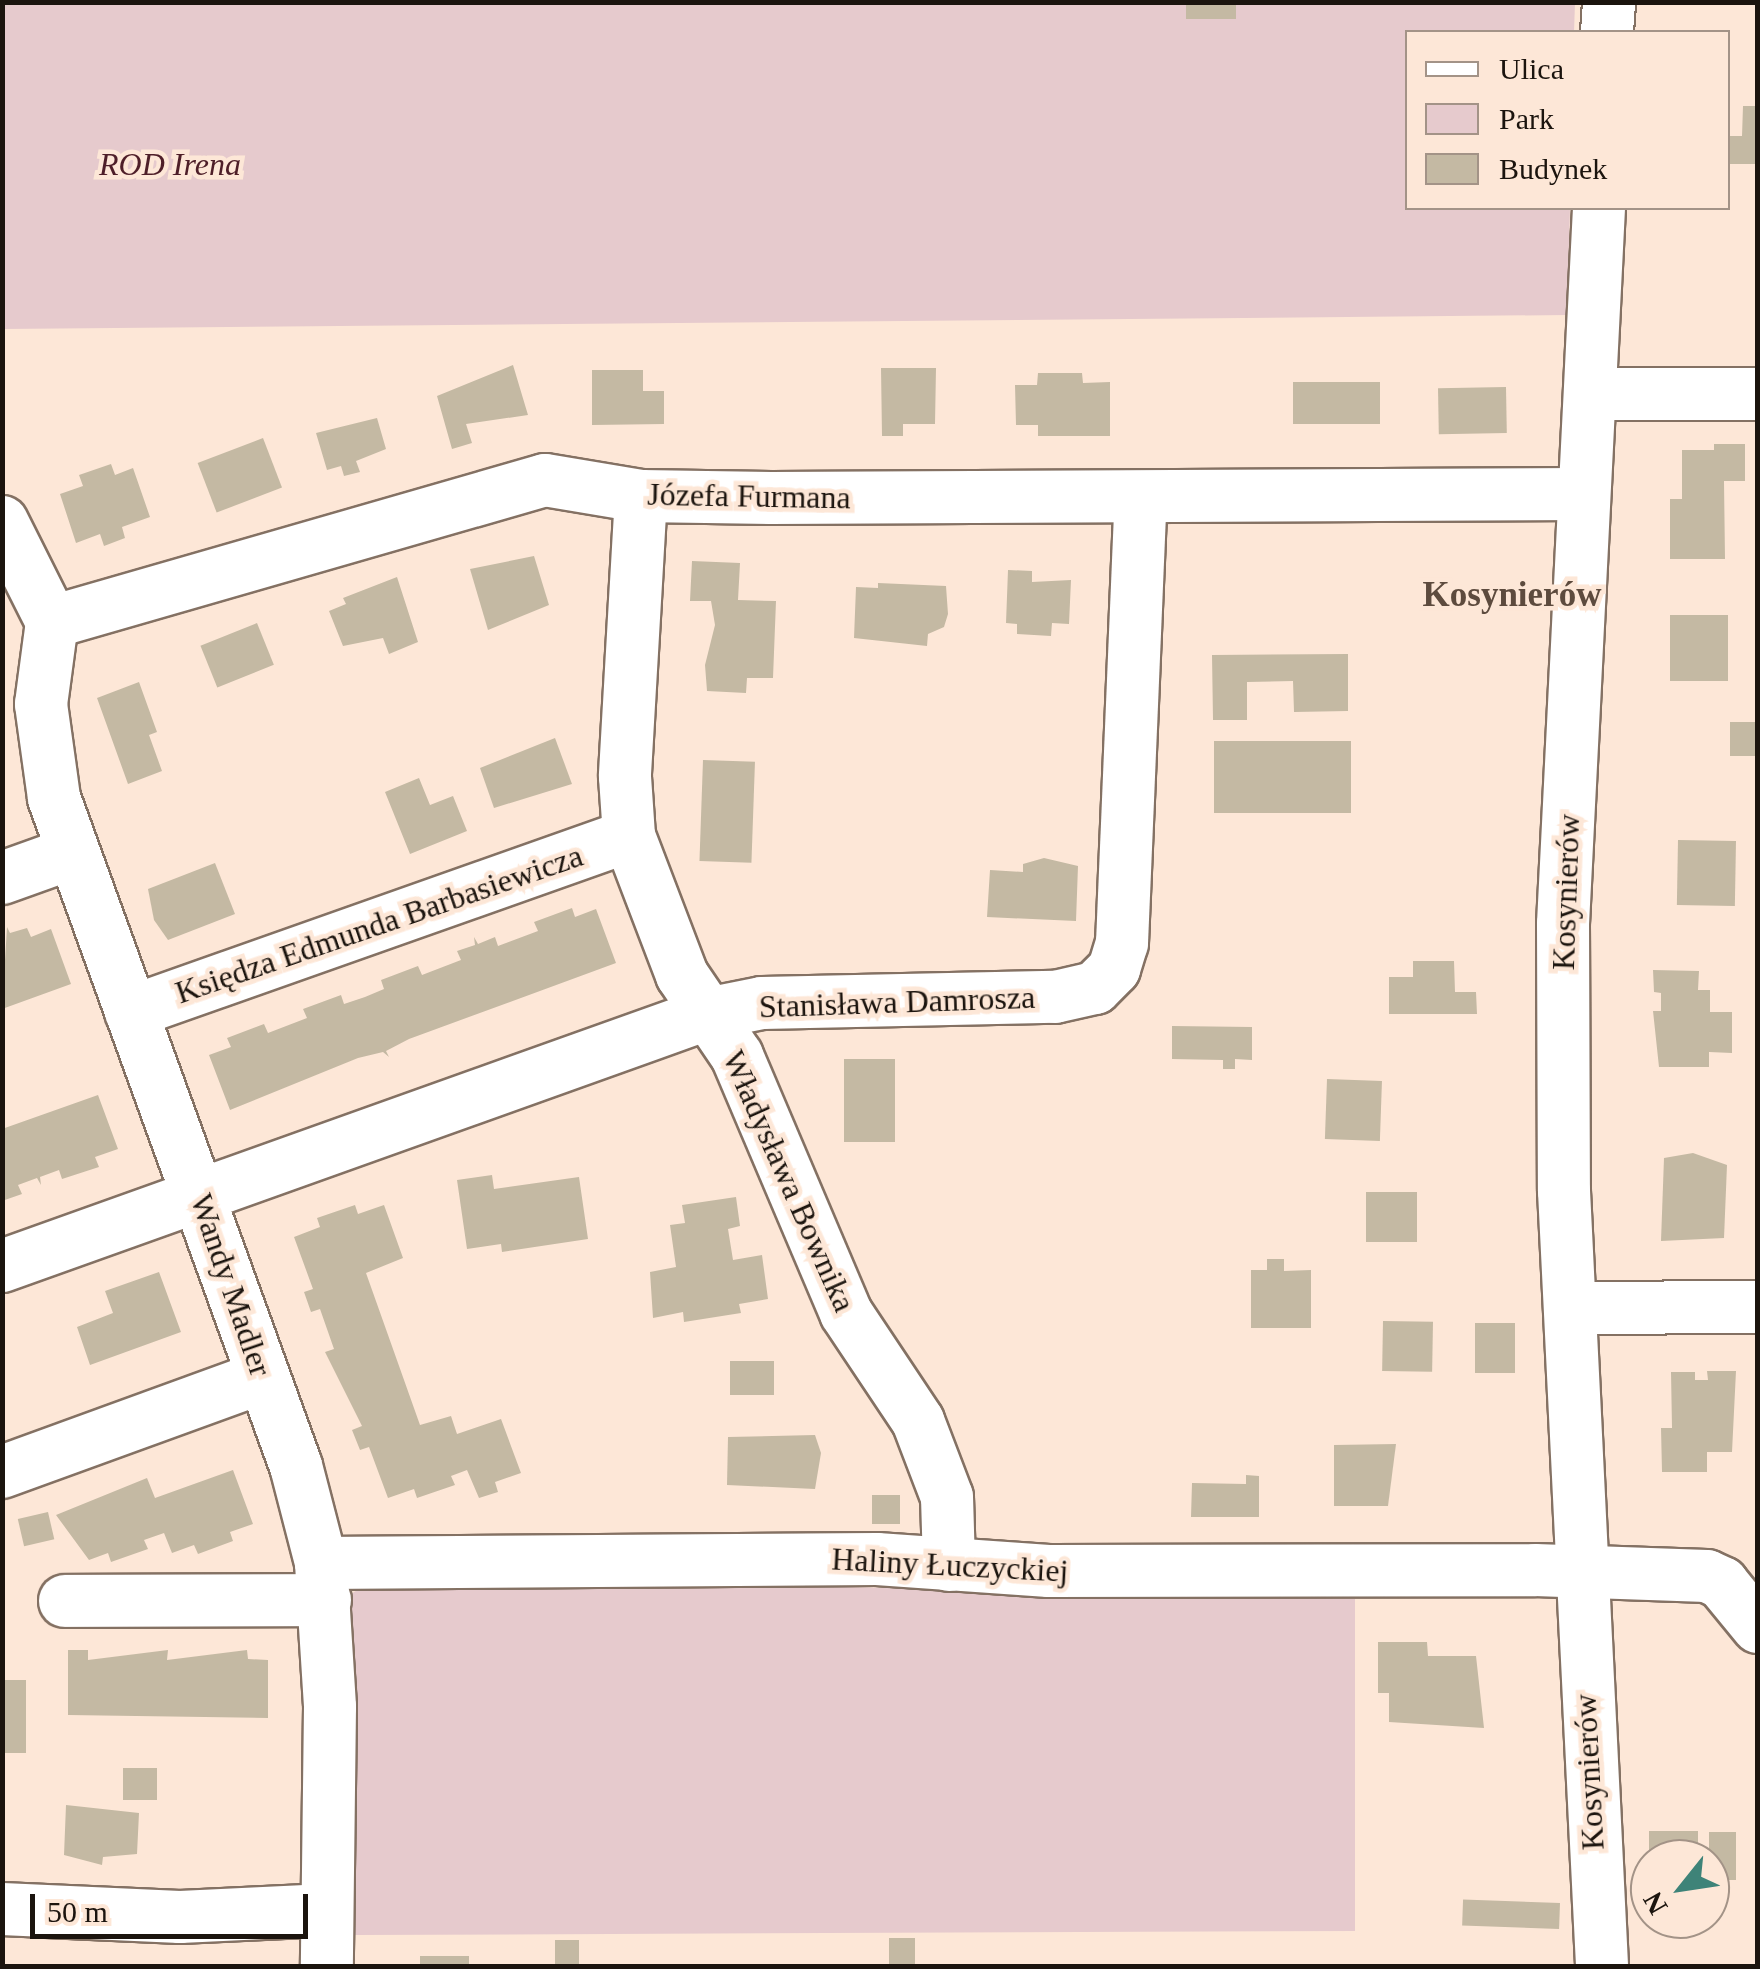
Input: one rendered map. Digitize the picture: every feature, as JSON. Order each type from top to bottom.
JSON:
[{"type":"street","points":[[1608,30],[1609,2]]},
{"type":"street","name":"Kosynierów","points":[[1599,210],[1563,924],[1578,1576],[1602,1966]]},
{"type":"street","points":[[1590,394],[1758,394]]},
{"type":"street","name":"Józefa Furmana","points":[[52,622],[514,484],[574,480],[641,496],[1140,498],[1582,494]]},
{"type":"street","name":"Władysława Bownika","points":[[641,496],[625,776],[628,836],[682,975],[737,1056],[846,1313],[923,1434],[947,1497],[949,1565]]},
{"type":"street","name":"Stanisława Damrosza","points":[[2,1266],[708,1014],[762,1003],[1055,997],[1095,988],[1114,969],[1122,943],[1140,498]]},
{"type":"street","points":[[2,522],[52,622]]},
{"type":"street","name":"Wandy Madler","points":[[52,622],[41,704],[54,798],[263,1378],[323,1582],[327,1966]]},
{"type":"street","name":"Księdza Edmunda Barbasiewicza","points":[[130,1012],[628,836]]},
{"type":"street","points":[[2,878],[72,853]]},
{"type":"street","points":[[1571,1308],[1758,1307]]},
{"type":"street","points":[[2,1472],[263,1378]]},
{"type":"street","name":"Haliny Łuczyckiej","points":[[65,1601],[323,1582],[877,1559],[1050,1572],[1535,1570],[1578,1576]]},
{"type":"street","points":[[1578,1576],[1707,1576],[1722,1584],[1758,1627]]},
{"type":"street","points":[[2,1908],[180,1917],[326,1910]]},
{"type":"green space","name":"ROD Irena","points":[[2,3],[1575,3],[1574,30],[1405,30],[1405,210],[1570,210],[1567,315],[3,329]]},
{"type":"green space","points":[[381,1576],[1355,1599],[1355,1931],[354,1935],[339,1601]]},
{"type":"building","points":[[1186,2],[1236,2],[1236,19],[1186,19]]},
{"type":"building","points":[[1743,106],[1758,106],[1758,164],[1730,164],[1730,136],[1742,136]]},
{"type":"building","points":[[513,365],[528,415],[466,424],[472,443],[452,449],[437,396]]},
{"type":"building","points":[[881,368],[936,368],[935,424],[903,424],[903,436],[882,436]]},
{"type":"building","points":[[592,370],[643,370],[643,391],[664,391],[664,424],[592,425]]},
{"type":"building","points":[[1038,373],[1082,373],[1083,383],[1110,382],[1110,436],[1038,436],[1038,425],[1016,425],[1015,385],[1037,385]]},
{"type":"building","points":[[1293,382],[1380,382],[1380,424],[1293,424]]},
{"type":"building","points":[[1506,387],[1507,433],[1439,434],[1438,388]]},
{"type":"building","points":[[377,418],[386,449],[356,461],[360,472],[344,476],[341,466],[327,470],[316,433]]},
{"type":"building","points":[[263,438],[282,487],[217,513],[198,463]]},
{"type":"building","points":[[1714,444],[1745,444],[1745,481],[1724,481],[1725,559],[1670,559],[1670,499],[1682,499],[1682,450],[1714,450]]},
{"type":"building","points":[[111,464],[115,475],[133,468],[150,517],[122,527],[125,538],[104,546],[100,534],[76,543],[60,494],[83,486],[79,475]]},
{"type":"building","points":[[534,556],[549,605],[488,630],[470,569]]},
{"type":"building","points":[[692,561],[740,563],[738,600],[776,601],[773,678],[747,678],[746,693],[707,691],[705,665],[715,625],[711,601],[690,601]]},
{"type":"building","points":[[1008,570],[1032,571],[1032,582],[1071,580],[1069,624],[1052,623],[1051,636],[1017,634],[1017,624],[1006,623]]},
{"type":"building","points":[[397,577],[418,642],[389,654],[383,638],[343,646],[329,611],[346,604],[343,598]]},
{"type":"building","points":[[878,583],[946,586],[948,614],[944,627],[928,634],[927,646],[854,638],[856,587],[878,588]]},
{"type":"building","points":[[1670,615],[1728,615],[1728,681],[1670,681]]},
{"type":"building","points":[[257,623],[274,665],[217,688],[200,646]]},
{"type":"building","points":[[1348,654],[1348,711],[1294,712],[1293,681],[1247,682],[1247,720],[1213,720],[1212,655]]},
{"type":"building","points":[[139,682],[157,732],[149,735],[162,771],[128,784],[97,698]]},
{"type":"building","points":[[1730,722],[1758,722],[1758,756],[1730,756]]},
{"type":"building","points":[[555,738],[572,784],[494,808],[480,768]]},
{"type":"building","points":[[1214,741],[1351,741],[1351,813],[1214,813]]},
{"type":"building","points":[[703,760],[755,762],[751,863],[699,861]]},
{"type":"building","points":[[419,778],[430,805],[453,796],[467,831],[410,854],[385,792]]},
{"type":"building","points":[[1678,840],[1736,841],[1735,906],[1677,905]]},
{"type":"building","points":[[1044,858],[1078,866],[1076,921],[987,917],[990,870],[1023,872],[1023,864]]},
{"type":"building","points":[[215,863],[235,914],[168,940],[154,920],[148,889]]},
{"type":"building","points":[[572,908],[575,917],[596,909],[616,963],[409,1039],[386,1051],[389,1057],[383,1052],[358,1058],[230,1110],[209,1055],[231,1047],[227,1038],[264,1024],[268,1033],[307,1018],[303,1009],[341,995],[344,1004],[365,997],[384,989],[381,980],[418,966],[422,975],[461,960],[457,951],[475,945],[474,937],[478,944],[495,937],[498,946],[538,931],[534,922]]},
{"type":"building","points":[[7,927],[10,933],[27,928],[31,937],[51,929],[71,984],[2,1009]]},
{"type":"building","points":[[1413,961],[1454,961],[1455,992],[1476,992],[1477,1014],[1389,1014],[1389,977],[1413,977]]},
{"type":"building","points":[[1653,970],[1699,971],[1698,990],[1710,990],[1710,1012],[1732,1012],[1732,1053],[1709,1052],[1709,1067],[1659,1067],[1653,1011],[1661,1011],[1661,993],[1654,992]]},
{"type":"building","points":[[1172,1026],[1252,1027],[1252,1060],[1235,1059],[1235,1069],[1223,1069],[1223,1060],[1172,1059]]},
{"type":"building","points":[[844,1059],[895,1059],[895,1142],[844,1142]]},
{"type":"building","points":[[1327,1079],[1382,1081],[1380,1141],[1325,1139]]},
{"type":"building","points":[[98,1095],[118,1149],[95,1157],[99,1167],[62,1179],[59,1170],[40,1177],[41,1185],[37,1178],[18,1185],[22,1194],[2,1201],[2,1129]]},
{"type":"building","points":[[1693,1153],[1727,1165],[1724,1238],[1661,1241],[1664,1158]]},
{"type":"building","points":[[492,1175],[494,1189],[579,1177],[588,1239],[502,1252],[501,1244],[467,1249],[457,1180]]},
{"type":"building","points":[[1366,1192],[1417,1192],[1417,1242],[1366,1242]]},
{"type":"building","points":[[736,1197],[740,1226],[728,1229],[733,1260],[762,1255],[768,1299],[739,1304],[741,1313],[684,1322],[683,1312],[653,1318],[650,1272],[676,1267],[670,1225],[685,1223],[682,1205]]},
{"type":"building","points":[[355,1205],[358,1214],[384,1205],[403,1258],[366,1273],[420,1425],[451,1416],[457,1434],[501,1419],[521,1473],[495,1482],[498,1492],[479,1498],[467,1470],[451,1476],[455,1485],[417,1498],[414,1489],[388,1498],[369,1447],[360,1450],[352,1430],[362,1426],[325,1352],[334,1349],[320,1309],[311,1312],[304,1292],[313,1289],[294,1237],[320,1227],[317,1218]]},
{"type":"building","points":[[1267,1259],[1284,1259],[1284,1271],[1311,1270],[1311,1328],[1251,1328],[1251,1270],[1267,1270]]},
{"type":"building","points":[[159,1272],[181,1332],[90,1365],[77,1327],[113,1313],[105,1291]]},
{"type":"building","points":[[1383,1321],[1433,1322],[1432,1372],[1382,1371]]},
{"type":"building","points":[[1475,1323],[1515,1323],[1515,1373],[1475,1373]]},
{"type":"building","points":[[730,1361],[774,1361],[774,1395],[730,1395]]},
{"type":"building","points":[[1707,1371],[1736,1371],[1732,1452],[1707,1452],[1707,1472],[1662,1472],[1661,1428],[1672,1428],[1671,1372],[1695,1372],[1695,1380],[1708,1380]]},
{"type":"building","points":[[815,1435],[821,1453],[815,1489],[727,1485],[728,1437]]},
{"type":"building","points":[[1396,1444],[1388,1506],[1334,1506],[1334,1445]]},
{"type":"building","points":[[233,1470],[253,1524],[230,1532],[233,1541],[198,1554],[194,1545],[172,1553],[164,1533],[144,1540],[148,1549],[111,1562],[108,1553],[89,1560],[56,1515],[147,1478],[155,1498]]},
{"type":"building","points":[[1246,1475],[1259,1476],[1259,1517],[1191,1517],[1192,1483],[1246,1484]]},
{"type":"building","points":[[872,1495],[900,1495],[900,1524],[872,1524]]},
{"type":"building","points":[[48,1512],[54,1539],[24,1546],[18,1519]]},
{"type":"building","points":[[1378,1642],[1427,1642],[1428,1656],[1476,1656],[1484,1728],[1389,1722],[1389,1693],[1378,1693]]},
{"type":"building","points":[[68,1650],[88,1650],[88,1660],[168,1650],[167,1660],[247,1650],[248,1659],[268,1660],[268,1718],[68,1715]]},
{"type":"building","points":[[2,1680],[26,1680],[26,1753],[2,1753]]},
{"type":"building","points":[[123,1768],[157,1768],[157,1800],[123,1800]]},
{"type":"building","points":[[66,1805],[139,1813],[137,1854],[103,1857],[102,1865],[64,1855]]},
{"type":"building","points":[[1649,1831],[1698,1831],[1698,1839],[1649,1839]]},
{"type":"building","points":[[1709,1832],[1736,1832],[1736,1880],[1730,1880],[1730,1839],[1709,1839]]},
{"type":"building","points":[[1463,1900],[1560,1903],[1559,1929],[1462,1926]]},
{"type":"building","points":[[889,1938],[915,1938],[915,1966],[889,1966]]},
{"type":"building","points":[[555,1940],[579,1940],[579,1966],[555,1966]]},
{"type":"building","points":[[420,1956],[469,1956],[469,1966],[420,1966]]},
{"type":"district","name":"Kosynierów","points":[[1512,595]]}]
